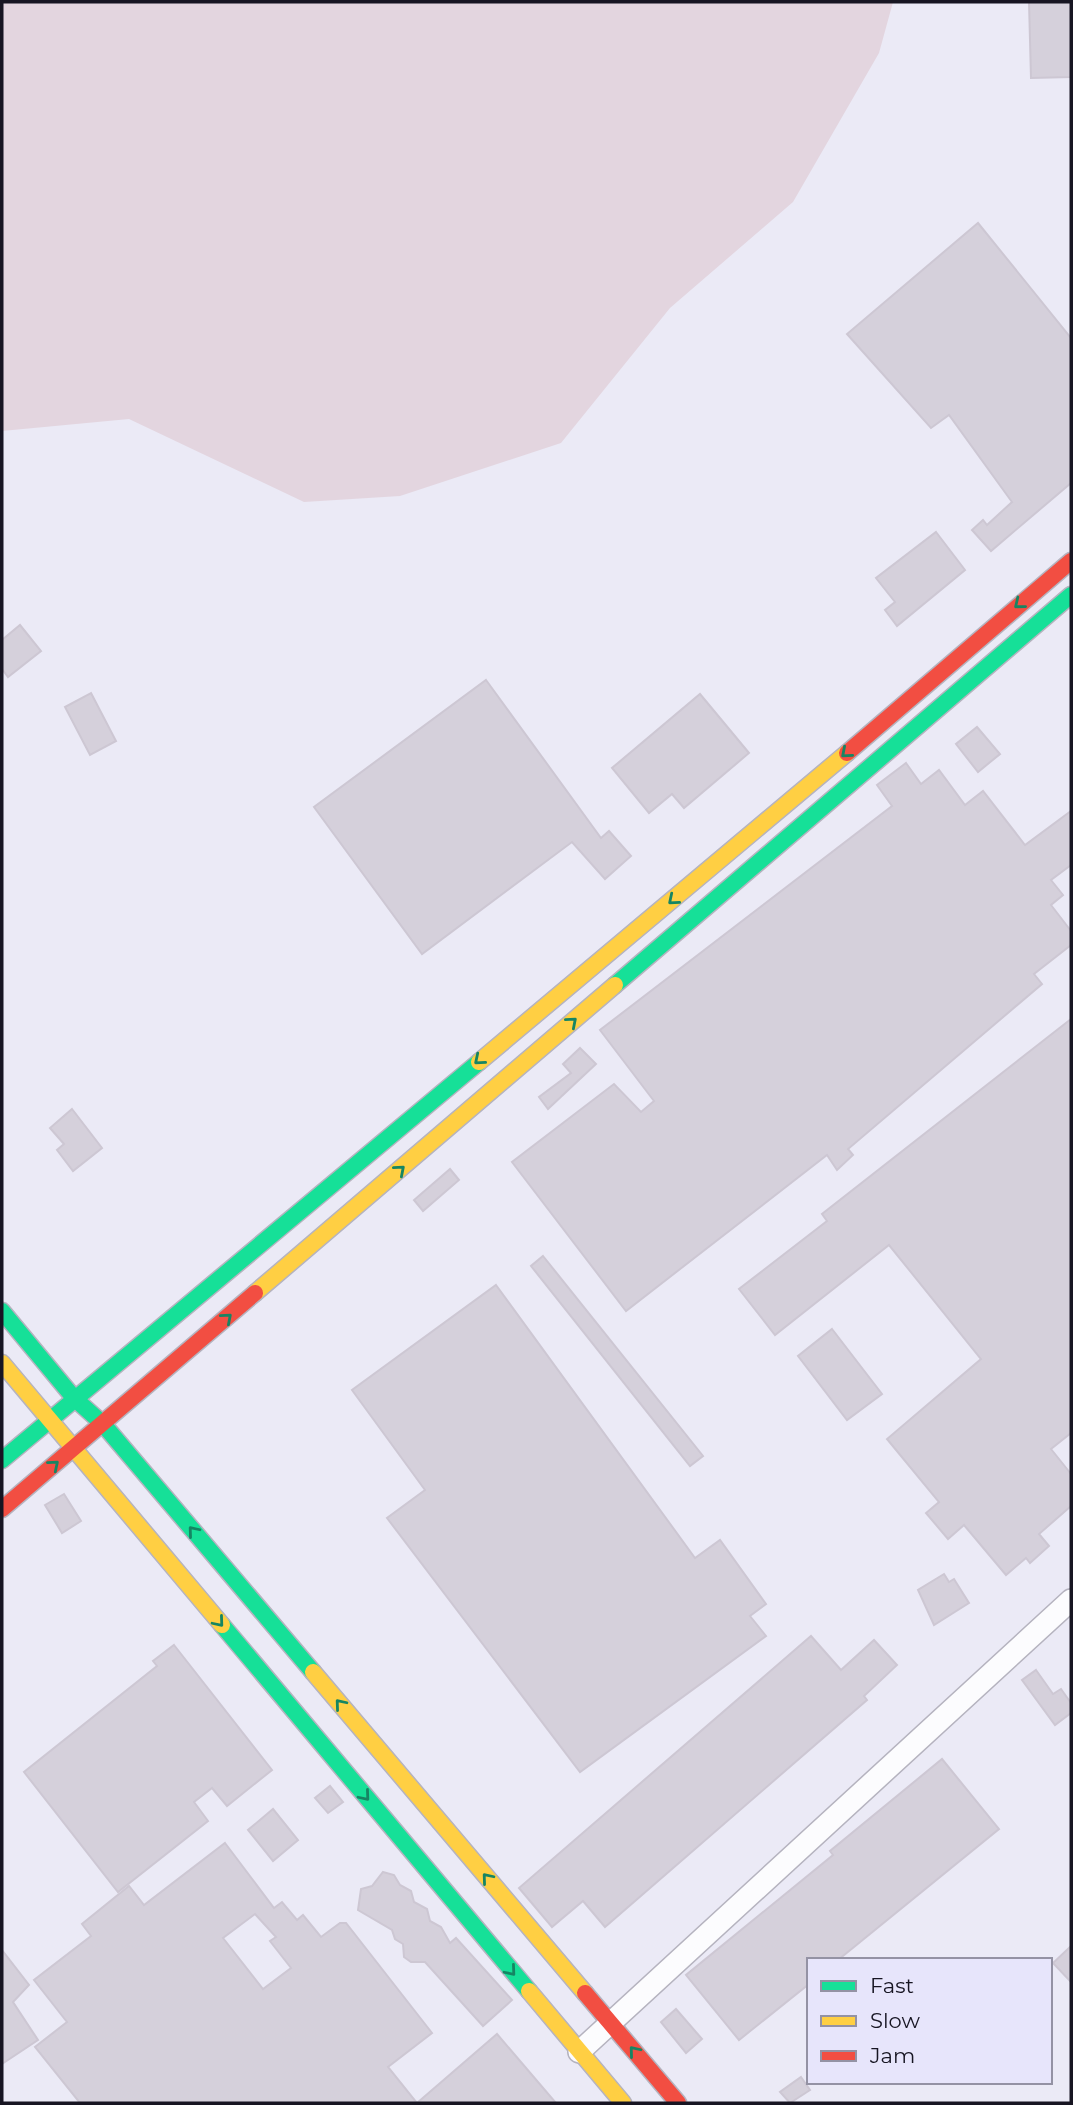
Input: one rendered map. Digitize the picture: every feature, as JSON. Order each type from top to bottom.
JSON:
[{"type":"street","points":[[2,1460],[776,814],[1071,561]]},
{"type":"street","points":[[2,1509],[1071,595]]},
{"type":"street","points":[[2,1311],[74,1398],[103,1424],[678,2103]]},
{"type":"street","points":[[2,1363],[623,2103]]},
{"type":"street","points":[[579,2052],[1071,1601]]},
{"type":"shaded area","points":[[2,2],[893,2],[879,53],[793,202],[670,308],[561,443],[400,496],[304,502],[129,419],[2,431]]},
{"type":"building","points":[[1029,2],[1071,2],[1071,77],[1031,78]]},
{"type":"building","points":[[978,223],[1071,338],[1071,483],[991,551],[972,530],[983,520],[987,525],[1012,502],[949,415],[931,428],[847,334]]},
{"type":"building","points":[[936,532],[965,570],[897,626],[885,610],[895,602],[876,578]]},
{"type":"building","points":[[20,625],[41,651],[8,677],[2,669],[2,640]]},
{"type":"building","points":[[486,680],[601,838],[609,831],[631,856],[605,879],[572,842],[422,954],[314,807]]},
{"type":"building","points":[[91,693],[116,741],[90,755],[65,707]]},
{"type":"building","points":[[700,694],[749,753],[684,808],[672,794],[649,813],[612,768]]},
{"type":"building","points":[[977,727],[1000,754],[978,772],[956,744]]},
{"type":"building","points":[[906,763],[921,784],[939,770],[965,805],[983,791],[1025,845],[1071,811],[1071,865],[1051,880],[1063,895],[1051,905],[1071,931],[1071,945],[1034,974],[1042,984],[848,1149],[853,1155],[837,1170],[827,1155],[626,1311],[512,1162],[614,1084],[641,1112],[654,1101],[600,1030],[892,806],[877,785]]},
{"type":"building","points":[[1071,1019],[1071,1433],[1051,1449],[1071,1474],[1071,1506],[1039,1534],[1049,1546],[1030,1563],[1026,1558],[1006,1575],[964,1525],[948,1539],[926,1513],[939,1502],[887,1439],[981,1359],[889,1245],[775,1335],[739,1289],[827,1221],[822,1214]]},
{"type":"building","points":[[580,1048],[596,1064],[548,1109],[539,1097],[571,1073],[563,1064]]},
{"type":"building","points":[[72,1109],[102,1148],[73,1171],[57,1150],[64,1144],[50,1128]]},
{"type":"building","points":[[450,1169],[459,1180],[423,1211],[414,1200]]},
{"type":"building","points":[[543,1256],[703,1456],[690,1466],[531,1266]]},
{"type":"building","points":[[496,1285],[695,1558],[720,1540],[766,1604],[750,1616],[766,1636],[580,1772],[387,1518],[425,1490],[352,1390]]},
{"type":"building","points":[[832,1329],[882,1394],[847,1420],[798,1356]]},
{"type":"building","points":[[64,1494],[81,1521],[62,1533],[45,1505]]},
{"type":"building","points":[[944,1574],[949,1582],[954,1579],[969,1603],[934,1625],[918,1590]]},
{"type":"building","points":[[811,1636],[841,1670],[874,1640],[897,1665],[864,1696],[867,1700],[605,1927],[583,1901],[552,1927],[519,1888]]},
{"type":"building","points":[[174,1645],[272,1770],[227,1806],[212,1788],[194,1802],[208,1821],[118,1892],[24,1772],[157,1666],[153,1661]]},
{"type":"building","points":[[1036,1670],[1053,1694],[1061,1689],[1071,1703],[1071,1713],[1055,1725],[1022,1680]]},
{"type":"building","points":[[942,1759],[999,1829],[840,1958],[807,1958],[807,1986],[739,2040],[686,1975],[833,1855],[830,1851]]},
{"type":"building","points":[[330,1786],[343,1802],[328,1813],[315,1798]]},
{"type":"building","points":[[273,1809],[298,1840],[273,1861],[248,1830]]},
{"type":"building","points":[[225,1843],[274,1908],[282,1902],[297,1920],[303,1915],[321,1937],[340,1923],[346,1923],[432,2033],[388,2067],[417,2103],[80,2103],[35,2047],[67,2022],[34,1980],[91,1936],[82,1924],[129,1886],[144,1905]],"holes":[[[255,1914],[276,1937],[270,1941],[291,1968],[263,1989],[223,1938]]]},
{"type":"building","points":[[383,1872],[394,1875],[400,1885],[411,1891],[414,1902],[427,1909],[430,1921],[441,1927],[450,1943],[456,1938],[512,2000],[483,2026],[425,1962],[411,1962],[404,1957],[403,1944],[395,1939],[392,1930],[358,1910],[361,1889],[372,1886]]},
{"type":"building","points":[[1071,1946],[1071,1982],[1053,1963]]},
{"type":"building","points":[[2,1950],[29,1985],[13,2002],[38,2040],[2,2064]]},
{"type":"building","points":[[676,2009],[702,2039],[686,2053],[661,2022]]},
{"type":"building","points":[[497,2034],[556,2103],[417,2103]]},
{"type":"building","points":[[801,2077],[810,2090],[790,2103],[780,2092]]},
{"type":"traffic: fast","points":[[615,985],[1071,595]]},
{"type":"traffic: fast","points":[[2,1460],[479,1062]]},
{"type":"traffic: fast","points":[[2,1311],[74,1398],[103,1424],[313,1672]]},
{"type":"traffic: fast","points":[[222,1625],[529,1991]]},
{"type":"traffic: slow","points":[[479,1062],[847,753]]},
{"type":"traffic: slow","points":[[255,1293],[615,985]]},
{"type":"traffic: slow","points":[[2,1363],[222,1625]]},
{"type":"traffic: slow","points":[[313,1672],[585,1993]]},
{"type":"traffic: slow","points":[[529,1991],[623,2103]]},
{"type":"traffic: jam","points":[[847,753],[1071,561]]},
{"type":"traffic: jam","points":[[2,1509],[255,1293]]},
{"type":"traffic: jam","points":[[585,1993],[678,2103]]}]
